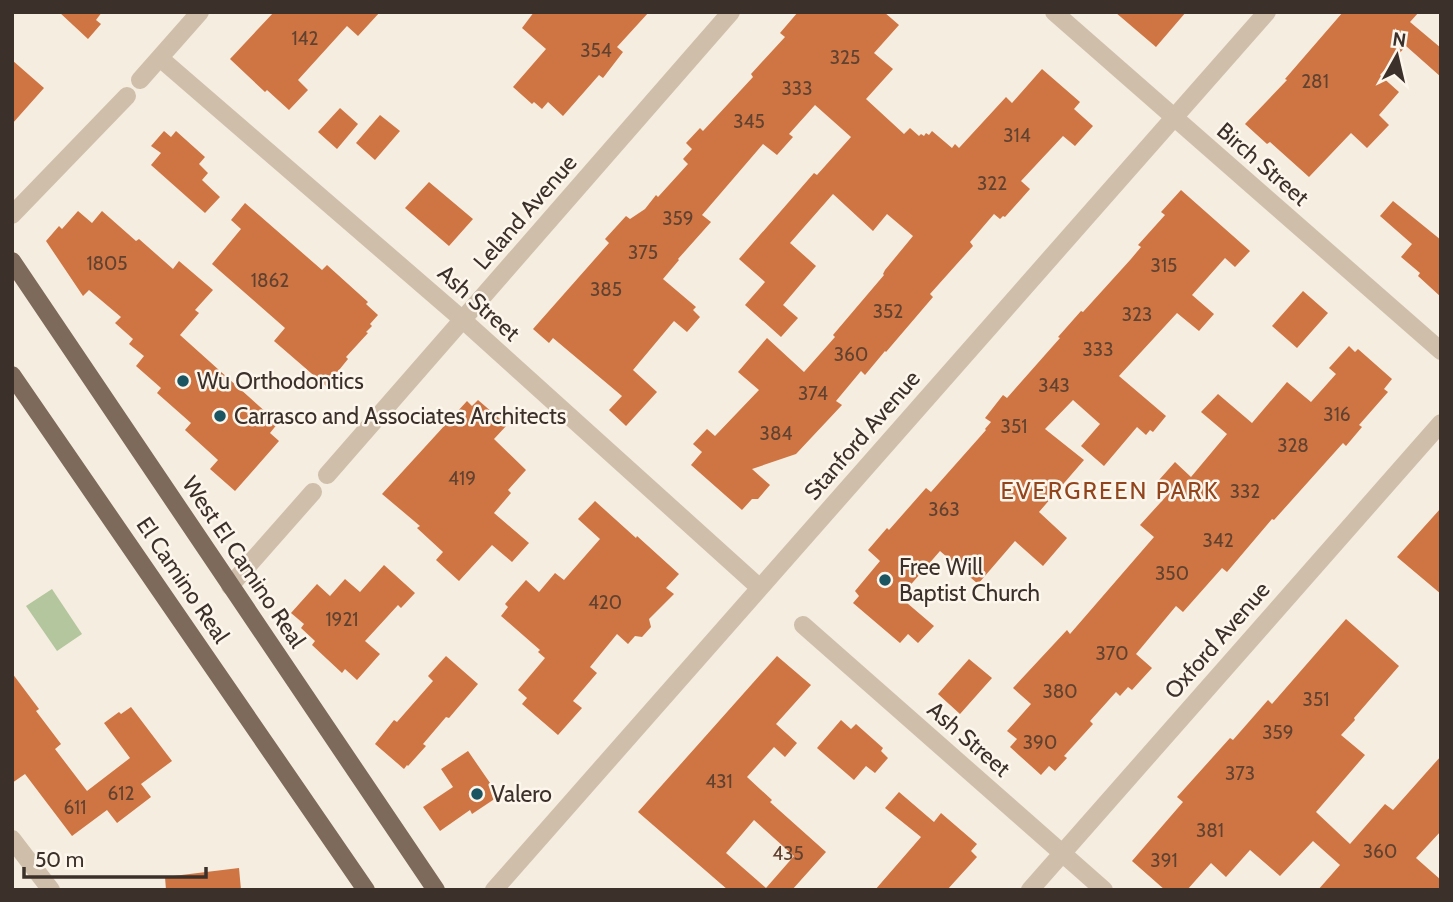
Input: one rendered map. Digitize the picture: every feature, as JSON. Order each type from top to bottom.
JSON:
[{"type":"main road","name":"West El Camino Real","points":[[12,261],[436,890]]},
{"type":"main road","name":"El Camino Real","points":[[12,375],[366,890]]},
{"type":"street","points":[[140,80],[200,12]]},
{"type":"street","name":"Leland Avenue","points":[[327,475],[731,12]]},
{"type":"street","name":"Birch Street","points":[[1054,12],[1441,351]]},
{"type":"street","name":"Stanford Avenue","points":[[494,890],[1267,12]]},
{"type":"street","name":"Ash Street","points":[[161,58],[463,320],[760,588]]},
{"type":"street","points":[[12,215],[127,96]]},
{"type":"street","name":"Oxford Avenue","points":[[1030,890],[1441,424]]},
{"type":"street","points":[[230,586],[313,492]]},
{"type":"street","name":"Ash Street","points":[[803,625],[1104,890]]},
{"type":"street","points":[[12,839],[51,890]]},
{"type":"green space","points":[[52,589],[82,634],[57,651],[26,606]]},
{"type":"building","points":[[59,12],[102,12],[96,20],[101,24],[88,39]]},
{"type":"building","points":[[274,12],[380,12],[358,36],[347,26],[298,80],[308,90],[289,110],[230,59]]},
{"type":"building","points":[[534,12],[649,12],[617,47],[623,52],[603,78],[599,75],[563,116],[548,102],[542,109],[534,102],[532,104],[513,87],[546,49],[522,28]]},
{"type":"building","points":[[798,12],[884,12],[899,25],[874,53],[893,69],[866,99],[904,134],[910,128],[919,136],[926,133],[929,135],[932,131],[952,148],[955,144],[959,148],[1006,97],[1012,103],[1042,69],[1080,102],[1074,109],[1093,126],[1075,146],[1063,136],[1021,181],[1030,189],[1005,217],[1000,219],[994,214],[970,242],[973,246],[930,294],[933,297],[865,375],[861,371],[836,401],[842,405],[796,454],[752,469],[770,485],[758,499],[752,499],[742,510],[691,465],[702,452],[693,444],[707,429],[715,436],[759,390],[738,372],[767,338],[804,372],[835,337],[833,335],[913,236],[887,214],[873,231],[833,194],[790,243],[816,266],[783,305],[798,318],[781,337],[745,305],[765,282],[739,259],[814,173],[817,175],[851,137],[815,105],[789,134],[793,137],[777,155],[763,144],[702,215],[711,222],[663,279],[696,307],[693,310],[700,317],[687,332],[674,321],[633,370],[657,392],[626,426],[609,410],[622,396],[553,338],[549,343],[533,329],[609,243],[605,239],[626,216],[630,219],[645,209],[688,164],[683,159],[692,149],[686,143],[700,128],[703,131],[753,77],[751,74],[785,37],[780,33]]},
{"type":"building","points":[[1115,12],[1186,12],[1156,47]]},
{"type":"building","points":[[1343,12],[1419,12],[1410,22],[1441,48],[1441,77],[1406,46],[1380,75],[1399,92],[1379,115],[1389,125],[1367,148],[1351,133],[1309,177],[1245,124],[1287,80],[1285,79]]},
{"type":"building","points":[[12,60],[44,88],[12,124]]},
{"type":"building","points":[[340,108],[358,124],[337,149],[318,132]]},
{"type":"building","points":[[380,115],[400,131],[375,160],[356,143]]},
{"type":"building","points":[[164,131],[171,137],[176,131],[205,157],[199,164],[208,173],[202,180],[220,197],[205,213],[151,165],[161,153],[151,146]]},
{"type":"building","points":[[429,182],[473,219],[449,246],[405,208]]},
{"type":"building","points":[[1181,190],[1250,251],[1235,267],[1225,258],[1192,295],[1214,314],[1199,331],[1177,313],[1119,376],[1166,416],[1153,432],[1150,430],[1146,435],[1137,427],[1104,466],[1081,446],[1100,424],[1073,400],[1045,429],[1084,460],[1039,512],[1067,538],[1043,566],[1015,541],[978,584],[940,551],[900,597],[934,626],[918,643],[908,634],[900,643],[853,603],[859,596],[855,591],[880,561],[868,550],[926,488],[931,492],[986,430],[991,422],[985,418],[1003,395],[1007,398],[1081,311],[1083,312],[1131,259],[1141,247],[1138,245],[1165,215],[1161,212]]},
{"type":"building","points":[[1393,201],[1441,240],[1441,297],[1418,276],[1420,273],[1401,257],[1412,244],[1380,216]]},
{"type":"building","points":[[245,203],[322,270],[327,265],[368,302],[366,304],[378,315],[370,324],[372,326],[366,332],[368,333],[346,357],[348,359],[326,386],[274,341],[285,328],[212,264],[241,229],[231,220]]},
{"type":"building","points":[[78,211],[92,223],[102,211],[173,269],[179,261],[213,290],[195,310],[199,313],[180,335],[278,423],[270,433],[279,441],[235,491],[210,469],[218,460],[185,430],[191,423],[157,393],[161,388],[136,366],[144,356],[129,344],[133,339],[115,323],[121,317],[89,290],[83,296],[46,241],[59,226],[62,229]]},
{"type":"building","points":[[1303,291],[1328,313],[1297,348],[1272,326]]},
{"type":"building","points":[[1349,346],[1355,352],[1358,349],[1392,379],[1384,389],[1388,392],[1359,425],[1362,427],[1346,446],[1343,443],[1227,572],[1222,568],[1183,612],[1176,606],[1136,654],[1152,668],[1132,690],[1128,687],[1120,696],[1116,692],[1090,721],[1093,724],[1064,756],[1067,758],[1055,771],[1049,766],[1041,775],[1010,747],[1017,739],[1007,731],[1031,704],[1013,688],[1067,630],[1070,634],[1154,537],[1140,525],[1171,491],[1159,480],[1175,462],[1191,477],[1227,434],[1201,412],[1218,394],[1252,423],[1287,382],[1311,402],[1336,374],[1329,368]]},
{"type":"building","points":[[478,400],[507,425],[494,439],[526,470],[508,490],[511,493],[494,513],[529,543],[512,562],[492,545],[459,581],[436,560],[443,552],[417,528],[420,526],[382,494],[467,401],[472,406]]},
{"type":"building","points":[[595,501],[679,574],[666,588],[674,594],[649,619],[651,627],[642,637],[635,636],[628,644],[617,634],[590,667],[597,673],[573,701],[582,708],[558,735],[522,704],[527,698],[518,690],[545,658],[538,652],[540,650],[501,616],[508,607],[505,604],[526,580],[539,592],[555,573],[564,580],[600,539],[578,519]]},
{"type":"building","points":[[1441,508],[1441,594],[1397,557]]},
{"type":"building","points":[[384,565],[415,593],[401,608],[398,605],[365,641],[380,654],[357,680],[345,669],[342,673],[312,645],[315,641],[301,628],[304,624],[291,613],[317,584],[330,596],[345,579],[360,592]]},
{"type":"building","points":[[1346,619],[1399,666],[1341,735],[1365,755],[1316,812],[1350,844],[1385,804],[1393,810],[1441,756],[1441,831],[1416,858],[1441,880],[1441,890],[1318,890],[1340,865],[1313,841],[1280,876],[1250,850],[1226,877],[1211,863],[1187,890],[1165,890],[1132,861],[1183,802],[1177,797],[1268,700],[1272,704]]},
{"type":"building","points":[[446,656],[478,684],[449,718],[446,717],[423,744],[426,746],[404,769],[375,744],[394,720],[397,722],[433,681],[428,676]]},
{"type":"building","points":[[777,656],[811,685],[776,724],[797,743],[785,757],[774,747],[747,777],[772,800],[770,802],[826,852],[792,890],[728,890],[638,812]],"holes":[[[754,820],[794,856],[766,888],[726,853]]]},
{"type":"building","points":[[969,659],[992,678],[960,714],[938,694]]},
{"type":"building","points":[[12,673],[61,744],[55,749],[87,791],[130,758],[104,723],[131,707],[172,761],[141,784],[151,797],[117,823],[107,810],[72,836],[25,774],[12,783]]},
{"type":"building","points":[[841,720],[851,729],[856,724],[883,748],[881,751],[888,758],[875,773],[866,766],[854,780],[817,748]]},
{"type":"building","name":"Valero","points":[[468,751],[499,796],[472,814],[470,810],[440,831],[423,807],[453,787],[441,769]]},
{"type":"building","points":[[899,792],[934,822],[941,813],[977,844],[971,851],[977,857],[947,890],[875,890],[921,837],[885,808]]},
{"type":"building","points":[[239,868],[241,890],[166,890],[165,877]]},
{"type":"place","name":"Wu Orthodontics","points":[[183,381]]},
{"type":"place","name":"Carrasco and Associates Architects","points":[[220,416]]},
{"type":"place","name":"Free Will Baptist Church","points":[[885,580]]},
{"type":"place","name":"Valero","points":[[477,794]]},
{"type":"district","name":"EVERGREEN PARK","points":[[1110,491]]}]
